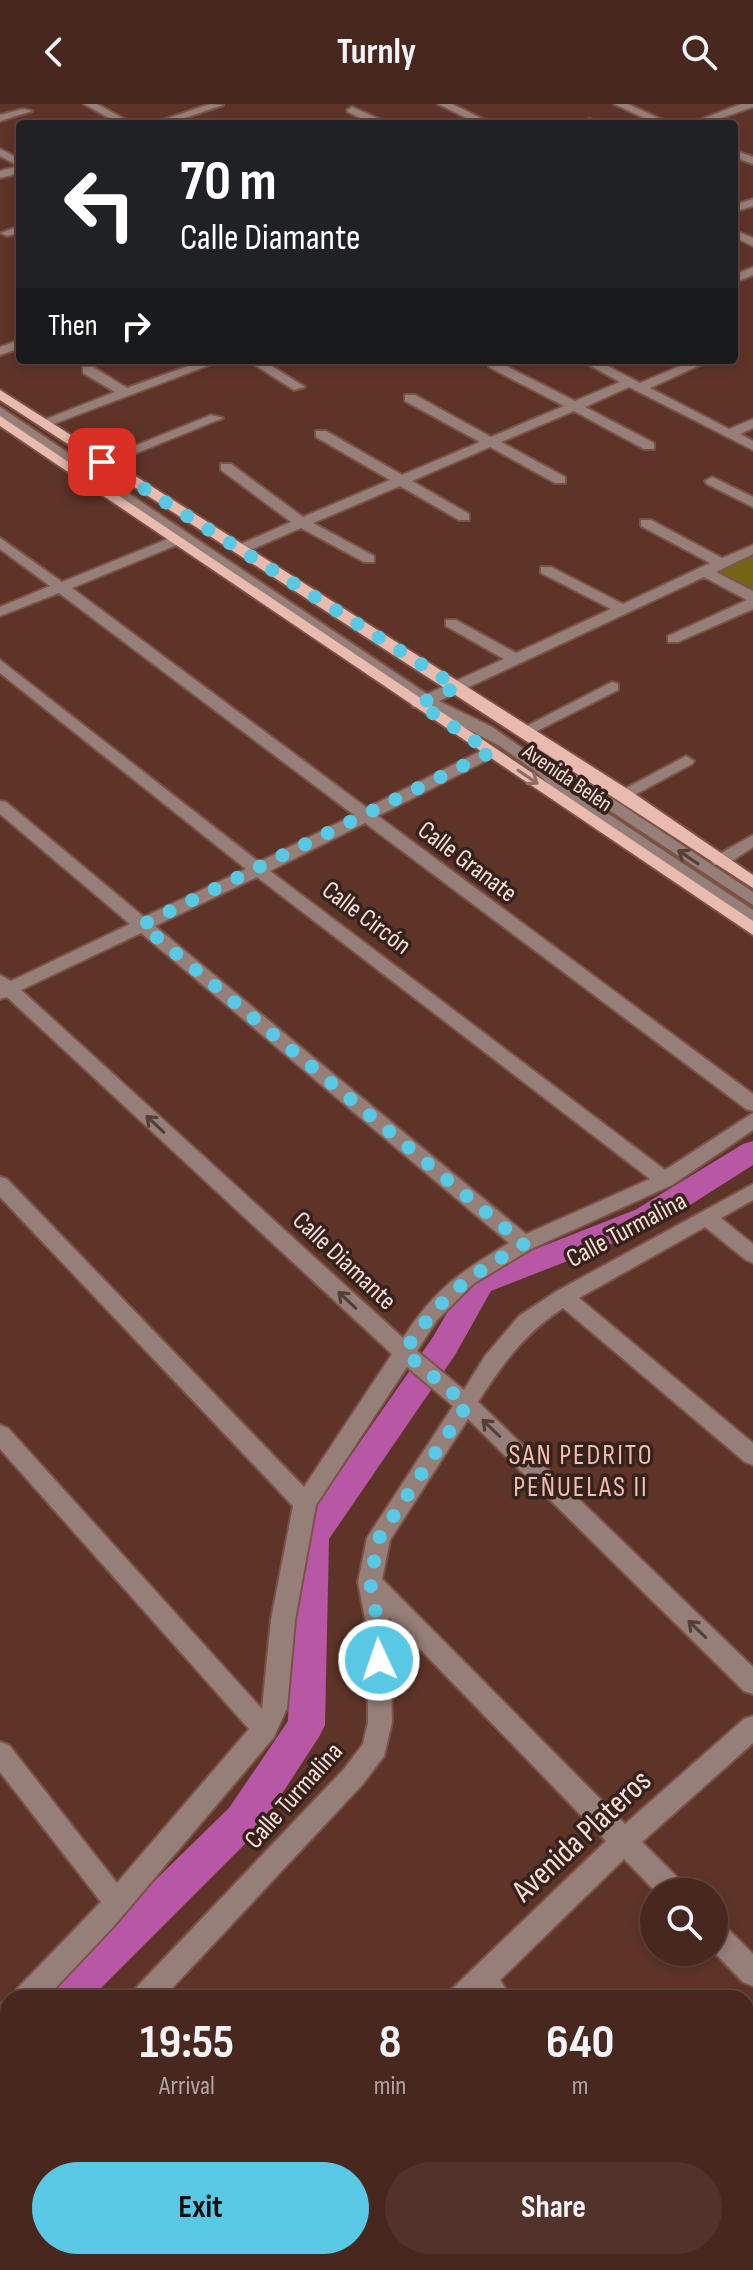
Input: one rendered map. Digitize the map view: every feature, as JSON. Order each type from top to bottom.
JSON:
[{"type":"main road","name":"Avenida Belén","points":[[0,394],[241,549],[451,690],[525,731],[623,794],[753,883]]},
{"type":"main road","name":"Avenida Belén","points":[[0,420],[423,702],[491,752],[753,929]]},
{"type":"street","points":[[89,104],[120,120]]},
{"type":"street","points":[[619,104],[657,120]]},
{"type":"street","points":[[169,120],[218,105]]},
{"type":"street","points":[[449,105],[476,119]]},
{"type":"street","points":[[706,120],[750,106]]},
{"type":"street","points":[[352,110],[373,120]]},
{"type":"street","points":[[0,118],[27,111]]},
{"type":"street","points":[[7,233],[16,230]]},
{"type":"street","points":[[43,423],[206,364]]},
{"type":"street","points":[[260,364],[299,387]]},
{"type":"street","points":[[494,364],[649,446]]},
{"type":"street","points":[[594,364],[753,446]]},
{"type":"street","points":[[241,549],[575,405],[694,364]]},
{"type":"street","points":[[88,370],[125,393]]},
{"type":"street","points":[[410,398],[560,480]]},
{"type":"street","points":[[0,401],[299,597],[320,619],[405,674],[451,690],[753,900]]},
{"type":"street","points":[[0,411],[423,702],[466,718],[550,774],[574,799],[753,918]]},
{"type":"street","points":[[102,462],[216,418]]},
{"type":"street","points":[[728,434],[753,423]]},
{"type":"street","points":[[321,434],[464,517]]},
{"type":"street","points":[[226,467],[300,522],[369,559]]},
{"type":"street","points":[[712,481],[753,503]]},
{"type":"street","points":[[646,523],[722,564]]},
{"type":"street","points":[[0,612],[178,540]]},
{"type":"street","name":"Calle Granate","points":[[0,542],[753,1104]]},
{"type":"street","points":[[423,702],[753,549]]},
{"type":"street","points":[[546,570],[623,610]]},
{"type":"street","points":[[706,572],[753,600]]},
{"type":"street","points":[[673,639],[753,600]]},
{"type":"street","points":[[451,623],[515,659]]},
{"type":"street","name":"Calle Circón","points":[[0,665],[258,870],[665,1180]]},
{"type":"street","points":[[525,731],[612,687]]},
{"type":"street","points":[[3,988],[258,870],[491,752]]},
{"type":"street","points":[[623,794],[686,761]]},
{"type":"street","points":[[0,806],[524,1244]]},
{"type":"street","points":[[720,861],[753,840]]},
{"type":"street","name":"Calle Diamante","points":[[3,988],[458,1398],[753,1683]]},
{"type":"street","name":"Calle Turmalina","points":[[35,1990],[117,1903],[265,1729],[275,1708],[283,1620],[305,1503],[430,1314],[466,1278],[524,1244],[665,1180],[753,1120]]},
{"type":"street","points":[[0,1184],[305,1503]]},
{"type":"street","name":"Calle Turmalina","points":[[153,1990],[353,1777],[375,1748],[380,1722],[379,1629],[370,1582],[379,1538],[458,1398],[526,1322],[564,1297],[709,1219],[753,1191]]},
{"type":"street","points":[[709,1219],[753,1255]]},
{"type":"street","points":[[564,1297],[753,1456]]},
{"type":"street","points":[[0,1434],[265,1729]]},
{"type":"street","points":[[370,1582],[660,1878]]},
{"type":"street","name":"Avenida Plateros","points":[[490,1989],[624,1841],[753,1727]]},
{"type":"street","points":[[0,1753],[117,1903]]},
{"type":"street","points":[[728,1947],[753,1973]]},
{"type":"shaded area","points":[[753,547],[753,593],[709,568]]},
{"type":"waterway","points":[[71,1990],[243,1820],[306,1725],[312,1536],[444,1346],[480,1283],[646,1218],[753,1151]]},
{"type":"district","name":"SAN PEDRITO PEÑUELAS II","points":[[581,1470]]},
{"type":"route","points":[[102,462],[457,687],[419,704],[491,752],[142,925],[524,1244],[466,1278],[430,1314],[404,1352],[467,1405],[379,1538],[370,1582],[379,1629],[379,1660]]}]
